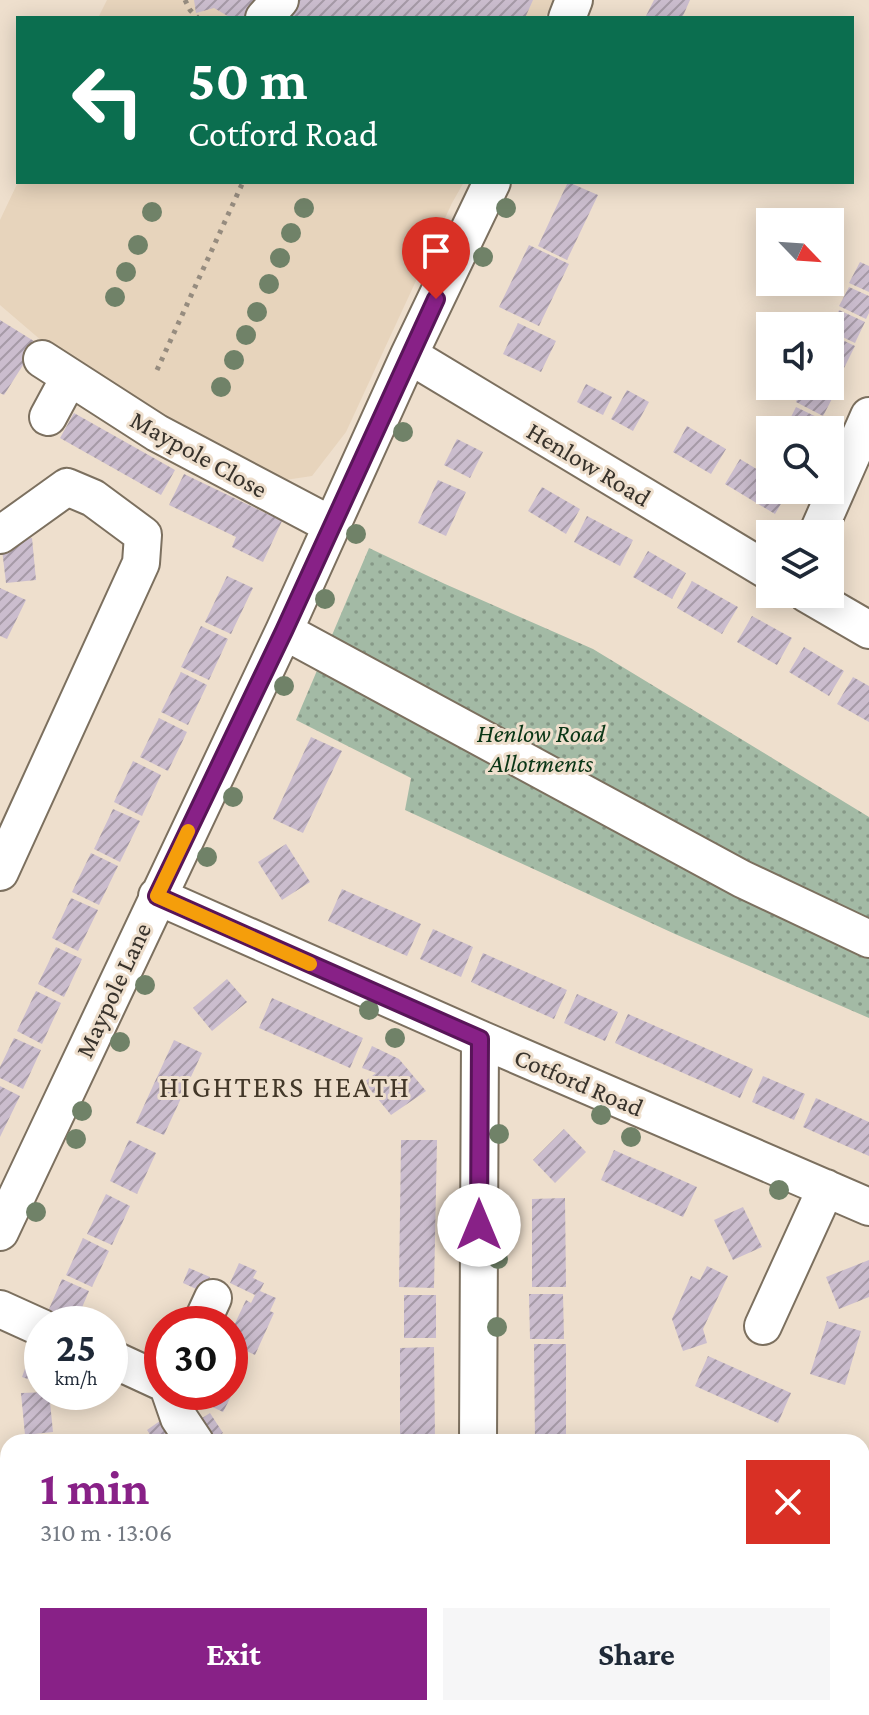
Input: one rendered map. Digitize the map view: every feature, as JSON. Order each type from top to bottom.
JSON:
[{"type":"street","points":[[266,16],[280,0]]},
{"type":"street","name":"Maypole Lane","points":[[0,1232],[491,184]]},
{"type":"street","name":"Henlow Road","points":[[409,355],[756,564]]},
{"type":"street","name":"Maypole Close","points":[[48,417],[56,369],[157,433],[331,525]]},
{"type":"street","points":[[823,520],[869,416]]},
{"type":"street","points":[[0,535],[67,487],[93,498],[143,535],[141,563],[0,872]]},
{"type":"street","points":[[831,608],[869,630]]},
{"type":"street","points":[[284,631],[742,879],[869,939]]},
{"type":"street","name":"Cotford Road","points":[[157,896],[869,1207]]},
{"type":"street","points":[[478,1434],[480,1039]]},
{"type":"street","points":[[763,1326],[826,1188]]},
{"type":"street","points":[[0,1309],[24,1320]]},
{"type":"street","points":[[176,1410],[190,1434]]},
{"type":"path","points":[[157,370],[242,184]]},
{"type":"shaded area","points":[[107,0],[553,0],[546,16],[99,16]]},
{"type":"shaded area","points":[[17,184],[463,184],[346,432],[312,476],[265,483],[49,347],[0,305],[0,220]]},
{"type":"green space","name":"Henlow Road Allotments","points":[[369,548],[593,649],[869,817],[869,1018],[675,934],[405,810],[411,778],[296,720]]},
{"type":"building","points":[[194,0],[533,0],[526,16],[228,16],[214,8],[196,13]]},
{"type":"building","points":[[654,0],[690,0],[683,16],[646,16]]},
{"type":"building","points":[[567,184],[598,195],[567,260],[538,246]]},
{"type":"building","points":[[529,245],[569,264],[539,326],[499,307]]},
{"type":"building","points":[[860,262],[869,266],[869,292],[849,283]]},
{"type":"building","points":[[849,287],[869,296],[866,319],[839,306]]},
{"type":"building","points":[[844,312],[865,322],[855,343],[844,338]]},
{"type":"building","points":[[0,320],[37,343],[4,395],[0,393]]},
{"type":"building","points":[[518,323],[556,341],[541,372],[503,354]]},
{"type":"building","points":[[844,341],[855,346],[844,368]]},
{"type":"building","points":[[586,384],[612,397],[603,415],[577,402]]},
{"type":"building","points":[[627,390],[649,402],[633,431],[611,419]]},
{"type":"building","points":[[797,400],[831,400],[823,416]]},
{"type":"building","points":[[796,407],[815,416],[792,416]]},
{"type":"building","points":[[74,413],[175,470],[161,495],[60,438]]},
{"type":"building","points":[[687,426],[726,449],[711,474],[673,452]]},
{"type":"building","points":[[457,439],[483,452],[470,478],[444,465]]},
{"type":"building","points":[[740,459],[756,469],[756,503],[725,484]]},
{"type":"building","points":[[184,474],[282,521],[263,562],[232,547],[236,537],[169,505]]},
{"type":"building","points":[[438,480],[466,492],[446,536],[418,523]]},
{"type":"building","points":[[542,487],[580,509],[566,534],[528,511]]},
{"type":"building","points":[[758,504],[781,504],[775,514]]},
{"type":"building","points":[[587,516],[633,540],[620,566],[574,542]]},
{"type":"building","points":[[32,538],[36,580],[6,583],[1,541]]},
{"type":"building","points":[[648,551],[686,573],[672,599],[633,577]]},
{"type":"building","points":[[227,576],[253,588],[231,634],[205,622]]},
{"type":"building","points":[[692,581],[738,607],[722,634],[677,608]]},
{"type":"building","points":[[0,588],[26,600],[7,639],[0,636]]},
{"type":"building","points":[[752,616],[792,638],[777,665],[737,642]]},
{"type":"building","points":[[201,626],[228,639],[209,680],[181,667]]},
{"type":"building","points":[[804,647],[844,671],[829,696],[789,672]]},
{"type":"building","points":[[181,672],[207,685],[188,725],[161,712]]},
{"type":"building","points":[[853,677],[869,686],[869,722],[837,704]]},
{"type":"building","points":[[159,718],[187,732],[168,771],[140,757]]},
{"type":"building","points":[[311,737],[342,751],[303,833],[273,819]]},
{"type":"building","points":[[133,761],[161,775],[142,816],[114,802]]},
{"type":"building","points":[[113,809],[140,821],[120,862],[94,849]]},
{"type":"building","points":[[286,844],[310,882],[282,900],[258,862]]},
{"type":"building","points":[[91,853],[118,866],[99,905],[72,892]]},
{"type":"building","points":[[342,889],[421,924],[407,956],[328,921]]},
{"type":"building","points":[[71,898],[98,910],[78,951],[52,938]]},
{"type":"building","points":[[433,929],[473,947],[461,977],[420,959]]},
{"type":"building","points":[[56,947],[82,959],[64,997],[38,984]]},
{"type":"building","points":[[483,953],[567,990],[554,1019],[471,982]]},
{"type":"building","points":[[227,979],[247,1002],[212,1031],[193,1008]]},
{"type":"building","points":[[36,991],[61,1003],[42,1044],[17,1031]]},
{"type":"building","points":[[577,994],[618,1012],[605,1041],[564,1023]]},
{"type":"building","points":[[272,998],[363,1038],[350,1068],[259,1028]]},
{"type":"building","points":[[628,1014],[753,1069],[740,1098],[615,1043]]},
{"type":"building","points":[[14,1038],[41,1050],[23,1089],[0,1078],[0,1067]]},
{"type":"building","points":[[174,1040],[202,1053],[164,1135],[136,1123]]},
{"type":"building","points":[[372,1046],[399,1059],[426,1091],[391,1115],[364,1082],[376,1073],[362,1068]]},
{"type":"building","points":[[763,1076],[805,1094],[794,1120],[752,1102]]},
{"type":"building","points":[[0,1086],[20,1096],[0,1137]]},
{"type":"building","points":[[816,1098],[869,1122],[869,1156],[803,1127]]},
{"type":"building","points":[[564,1129],[586,1152],[555,1183],[533,1160]]},
{"type":"building","points":[[129,1140],[156,1153],[137,1194],[110,1181]]},
{"type":"building","points":[[401,1140],[437,1140],[434,1288],[399,1287]]},
{"type":"building","points":[[614,1150],[697,1187],[683,1217],[601,1180]]},
{"type":"building","points":[[106,1194],[130,1206],[112,1245],[87,1234]]},
{"type":"building","points":[[565,1198],[566,1287],[532,1287],[532,1199]]},
{"type":"building","points":[[743,1207],[762,1247],[733,1260],[714,1220]]},
{"type":"building","points":[[83,1238],[109,1251],[92,1287],[66,1275]]},
{"type":"building","points":[[869,1260],[869,1297],[839,1309],[826,1277]]},
{"type":"building","points":[[239,1263],[257,1271],[253,1278],[264,1283],[260,1291],[276,1298],[270,1311],[274,1313],[255,1355],[248,1352],[248,1306],[243,1306],[246,1300],[251,1303],[255,1295],[230,1283]]},
{"type":"building","points":[[707,1266],[728,1276],[703,1329],[707,1343],[683,1351],[672,1319],[691,1276],[700,1280]]},
{"type":"building","points":[[189,1268],[210,1277],[203,1292],[183,1283]]},
{"type":"building","points":[[62,1279],[89,1291],[83,1306],[50,1306]]},
{"type":"building","points":[[529,1294],[563,1294],[564,1339],[530,1339]]},
{"type":"building","points":[[404,1295],[436,1295],[436,1338],[404,1338]]},
{"type":"building","points":[[827,1321],[861,1331],[845,1385],[810,1374]]},
{"type":"building","points":[[534,1344],[566,1344],[566,1434],[535,1434]]},
{"type":"building","points":[[434,1347],[435,1434],[400,1434],[400,1348]]},
{"type":"building","points":[[708,1356],[791,1393],[778,1423],[695,1386]]},
{"type":"building","points":[[21,1393],[24,1393],[24,1410],[51,1410],[53,1432],[25,1434]]},
{"type":"building","points":[[210,1413],[223,1433],[201,1434],[193,1424]]},
{"type":"building","points":[[167,1416],[177,1430],[171,1434],[150,1434],[147,1430]]},
{"type":"slow traffic","points":[[188,831],[157,896],[310,964]]},
{"type":"district","name":"HIGHTERS HEATH","points":[[285,1087]]},
{"type":"route","points":[[436,299],[284,631],[157,896],[480,1039],[479,1225]]}]
